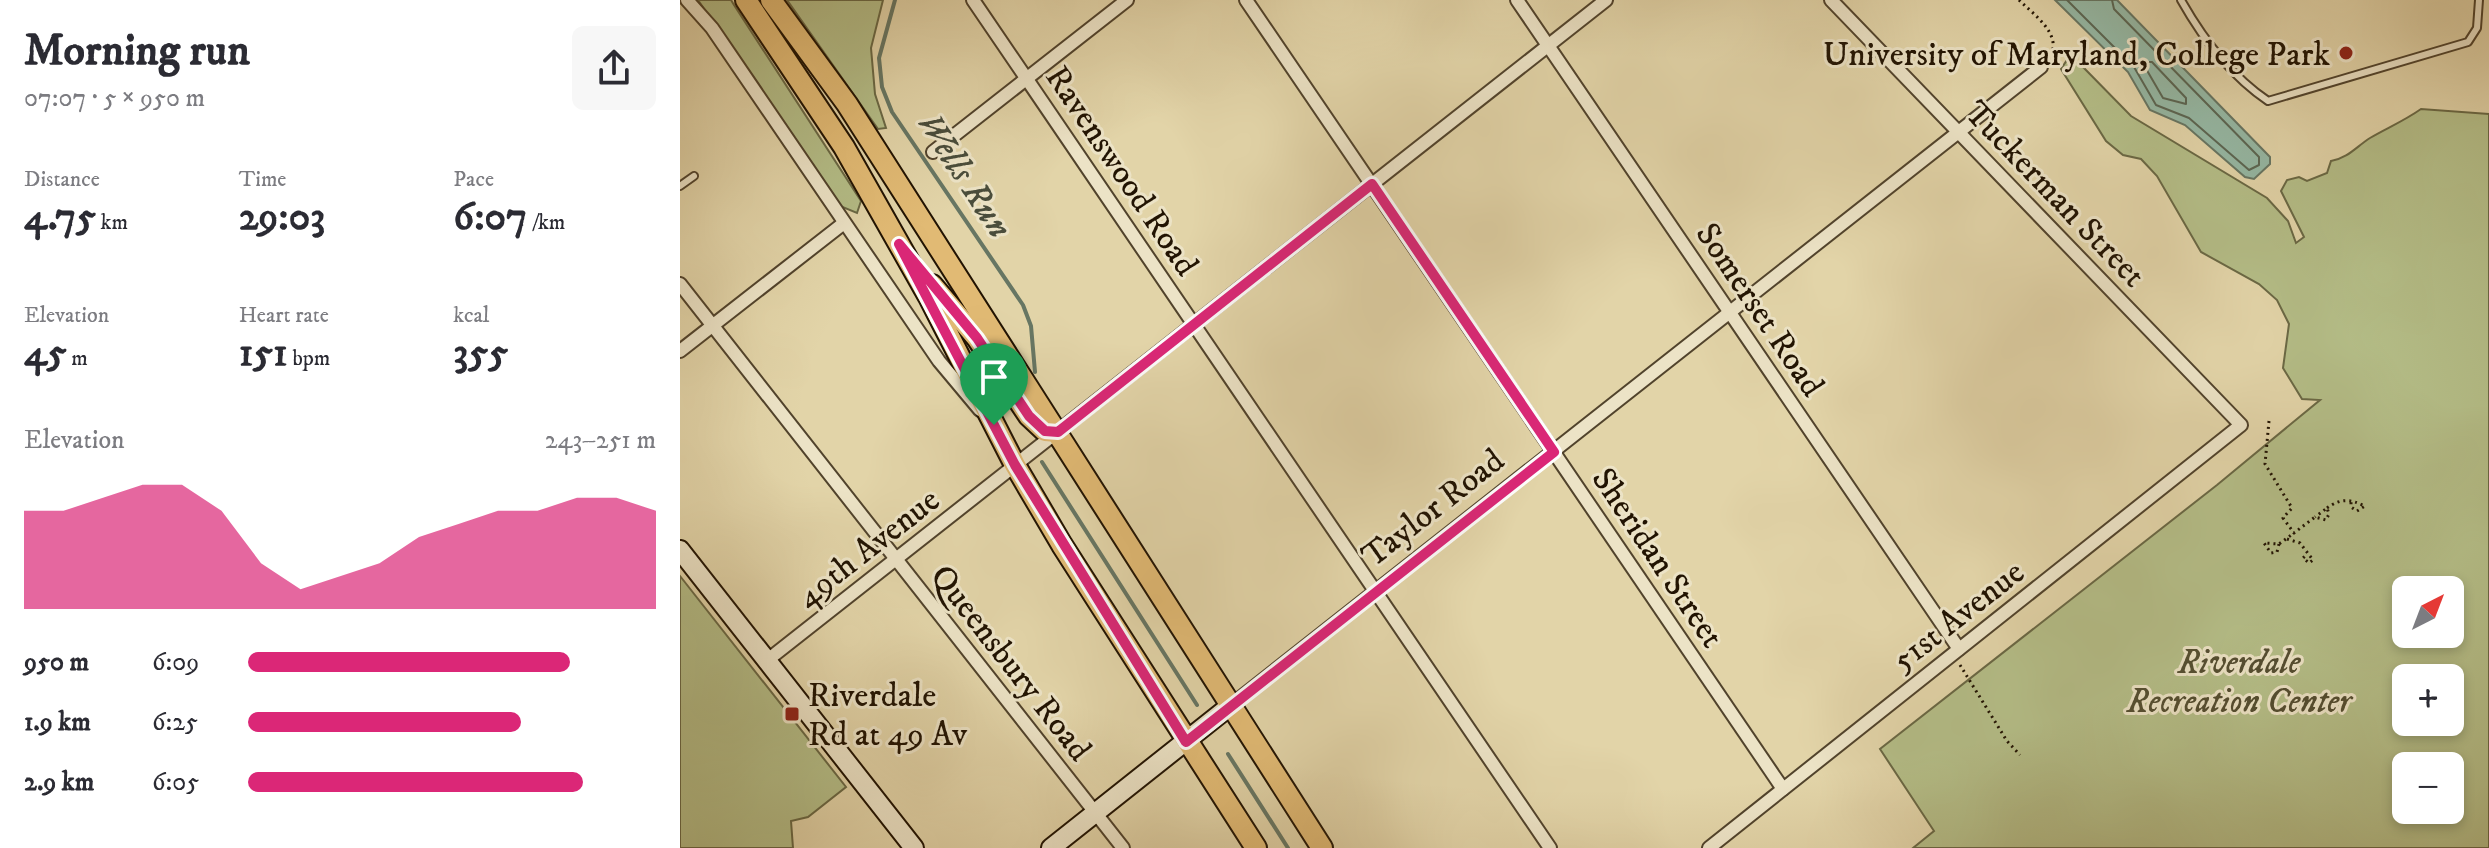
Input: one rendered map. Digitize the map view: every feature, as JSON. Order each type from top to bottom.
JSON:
[{"type":"main road","points":[[746,0],[835,134],[899,244],[1015,465],[1186,742],[1256,848]]},
{"type":"main road","points":[[771,0],[847,104],[1322,848]]},
{"type":"main road","points":[[899,244],[977,338],[1029,416],[1045,431],[1058,432]]},
{"type":"street","points":[[687,0],[707,22],[939,361],[994,425]]},
{"type":"street","name":"Ravenswood Road","points":[[973,0],[1550,848]]},
{"type":"street","points":[[933,152],[1127,0]]},
{"type":"street","name":"Sheridan Street","points":[[1246,0],[1783,789]]},
{"type":"street","name":"Somerset Road","points":[[1517,0],[1959,655]]},
{"type":"street","name":"49th Avenue","points":[[765,662],[1606,0]]},
{"type":"street","name":"Tuckerman Street","points":[[1831,0],[2241,425]]},
{"type":"street","name":"Taylor Road","points":[[1051,848],[2041,67]]},
{"type":"street","points":[[680,351],[844,223]]},
{"type":"street","name":"Queensbury Road","points":[[680,284],[1123,848]]},
{"type":"street","name":"51st Avenue","points":[[1709,848],[1959,655],[2241,425]]},
{"type":"street","points":[[680,550],[914,848]]},
{"type":"lane","points":[[2181,0],[2203,39],[2253,91],[2268,101],[2468,42],[2477,28],[2479,0]]},
{"type":"lane","points":[[680,186],[694,176]]},
{"type":"path","points":[[2019,0],[2052,35],[2054,51],[2041,67]]},
{"type":"path","points":[[2269,421],[2265,464],[2284,490],[2292,508],[2283,518],[2294,533]]},
{"type":"path","points":[[2279,544],[2336,502],[2351,500]]},
{"type":"path","points":[[2315,517],[2326,520],[2329,514],[2327,508]]},
{"type":"path","points":[[2287,539],[2300,543],[2307,554]]},
{"type":"path","points":[[1959,655],[2007,741],[2020,755]]},
{"type":"green space","points":[[698,0],[731,0],[861,201],[857,213],[840,206]]},
{"type":"green space","points":[[787,0],[883,0],[871,48],[875,94],[886,128],[878,129]]},
{"type":"green space","name":"Riverdale Recreation Center","points":[[2067,60],[2080,64],[2131,116],[2267,198],[2288,221],[2296,243],[2304,237],[2281,191],[2287,180],[2299,177],[2307,181],[2327,173],[2331,161],[2347,155],[2421,109],[2489,114],[2489,848],[1913,848],[1934,831],[1880,749],[2217,485],[2320,400],[2302,399],[2283,368],[2289,324],[2277,300],[2259,284],[2201,252],[2157,176],[2141,159],[2123,155],[2106,141],[2061,69]]},
{"type":"green space","points":[[680,576],[846,787],[808,817],[791,821],[793,848],[680,848]]},
{"type":"water","points":[[2055,0],[2117,0],[2270,157],[2270,164],[2254,179],[2245,177],[2185,125],[2150,110],[2128,72]]},
{"type":"waterway","name":"Wells Run","points":[[895,0],[879,58],[882,87],[892,112],[1023,305],[1031,326],[1035,372]]},
{"type":"waterway","points":[[1042,462],[1197,705]]},
{"type":"waterway","points":[[1228,754],[1288,848]]},
{"type":"place","name":"University of Maryland, College Park","points":[[2346,53]]},
{"type":"place","name":"Riverdale Rd at 49 Av","points":[[792,714]]},
{"type":"route","points":[[1372,184],[1554,452],[1186,742],[1062,545],[994,425],[899,244],[977,338],[1029,416],[1045,431],[1058,432],[1372,184]]}]
